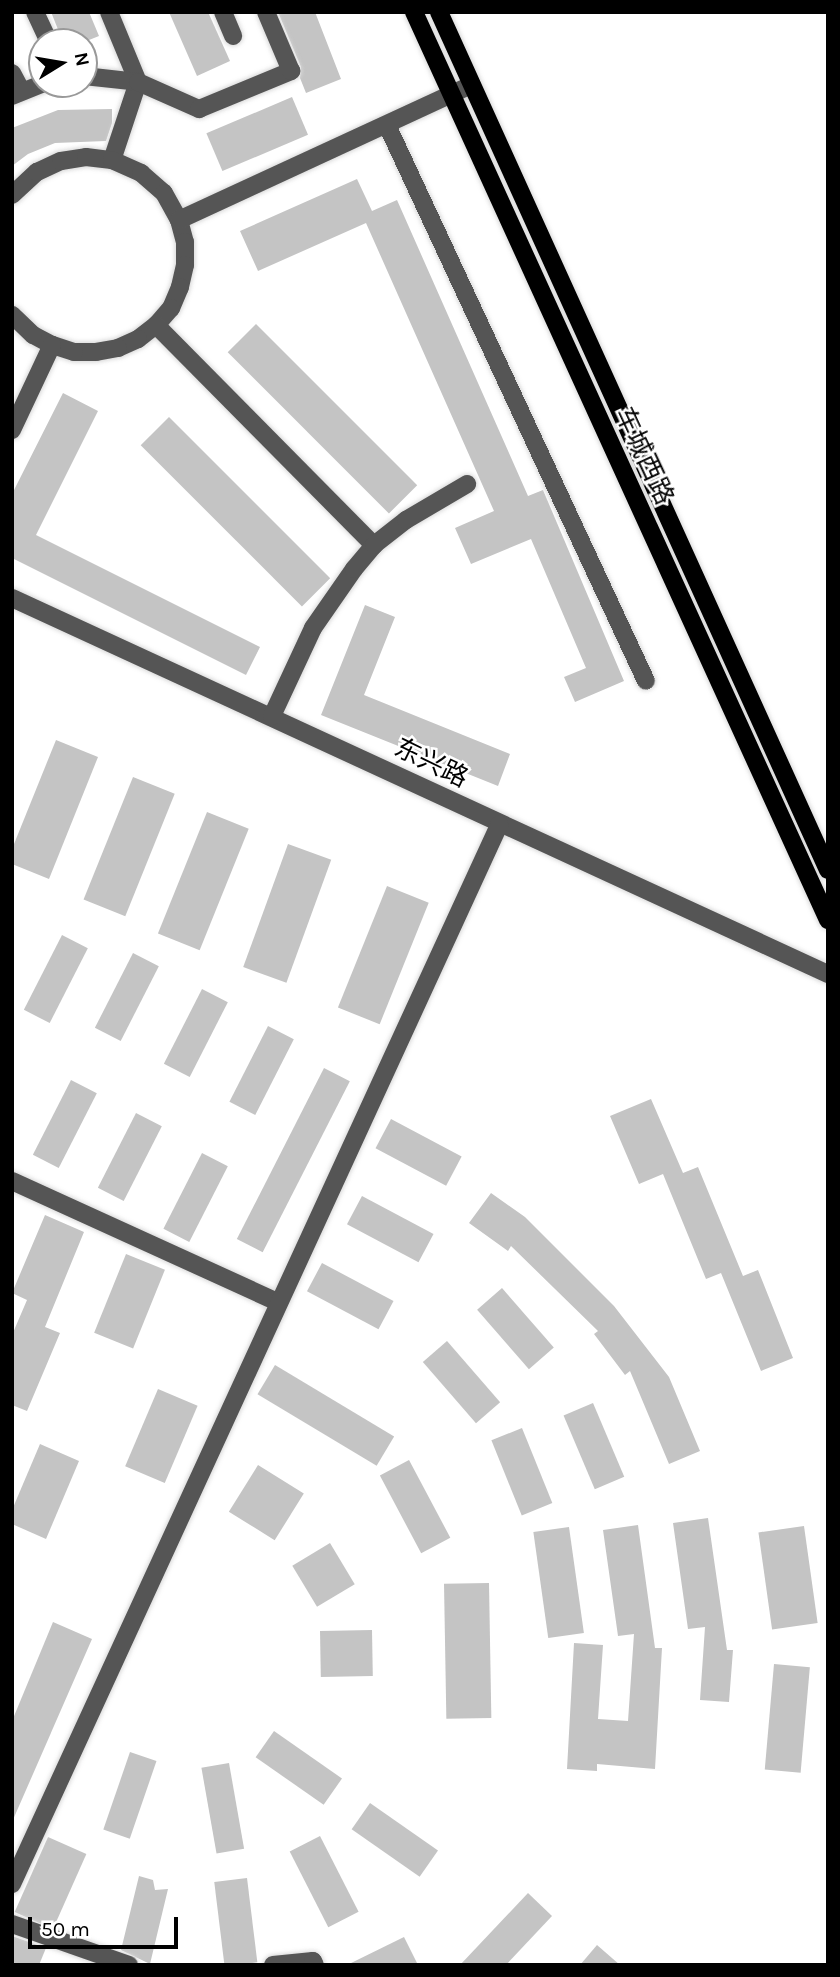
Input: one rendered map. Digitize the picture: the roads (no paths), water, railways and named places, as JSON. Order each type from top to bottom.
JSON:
[{"type":"main road","name":"车城西路","points":[[414,12],[828,920]]},
{"type":"main road","name":"车城西路","points":[[439,12],[828,870]]},
{"type":"street","points":[[35,12],[42,28]]},
{"type":"street","points":[[109,12],[138,82],[112,160]]},
{"type":"street","points":[[223,12],[233,36]]},
{"type":"street","points":[[98,76],[138,82],[199,109],[291,71],[266,12]]},
{"type":"street","points":[[12,73],[17,93]]},
{"type":"street","points":[[179,220],[471,86]]},
{"type":"street","points":[[387,125],[646,681]]},
{"type":"street","points":[[12,195],[37,172],[61,161],[86,157],[112,160],[141,173],[156,187],[179,220],[185,242],[185,265],[180,287],[171,307],[156,325],[138,339],[107,350],[74,352],[33,335],[12,315]]},
{"type":"street","points":[[156,325],[374,545]]},
{"type":"street","points":[[12,430],[52,345]]},
{"type":"street","points":[[272,716],[313,628],[374,545],[406,520],[467,484]]},
{"type":"street","name":"东兴路","points":[[12,597],[272,716],[499,825],[828,974]]},
{"type":"street","points":[[12,1884],[499,825]]},
{"type":"street","points":[[12,1181],[278,1302]]},
{"type":"street","points":[[12,1924],[129,1965]]},
{"type":"street","points":[[273,1965],[313,1961],[315,1965]]}]
